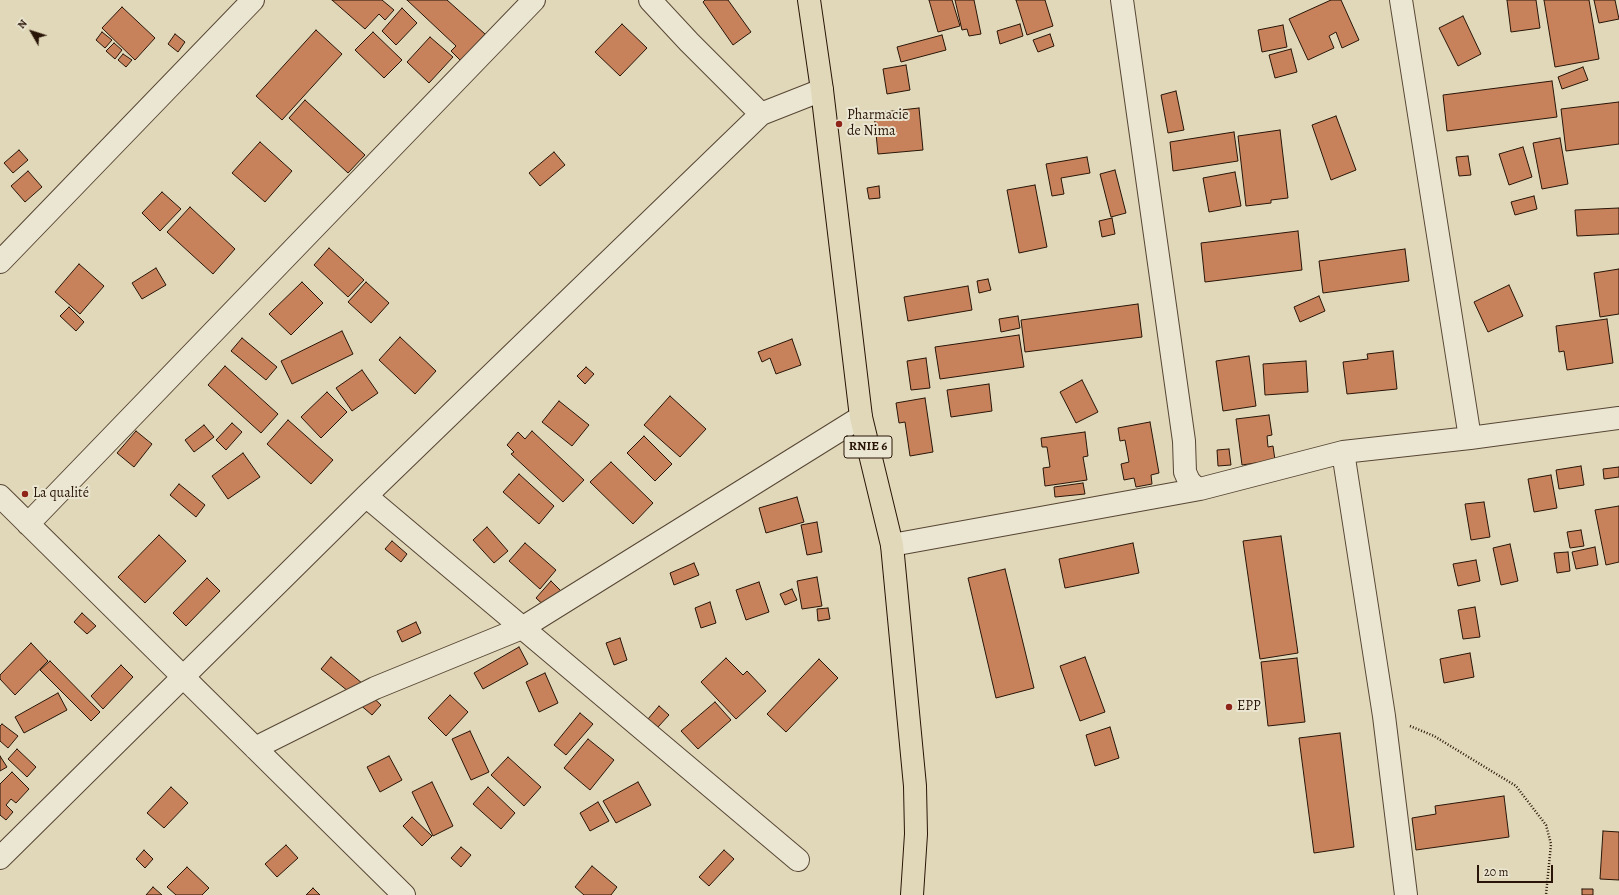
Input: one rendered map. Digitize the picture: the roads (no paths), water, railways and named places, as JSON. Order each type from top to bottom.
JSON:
[{"type":"main road","name":"RNIE 6","points":[[809,0],[822,90],[861,417],[892,545],[915,786],[916,834],[912,895]]},
{"type":"street","points":[[0,262],[253,0]]},
{"type":"street","points":[[28,524],[534,0]]},
{"type":"street","points":[[650,0],[689,42],[761,114]]},
{"type":"street","points":[[1122,0],[1184,441],[1185,472],[1189,481],[1195,487],[1200,489]]},
{"type":"street","points":[[1401,0],[1470,438]]},
{"type":"street","points":[[0,858],[182,676],[366,496],[761,114],[822,90]]},
{"type":"street","points":[[255,748],[375,688],[522,628],[861,417]]},
{"type":"street","points":[[892,545],[1200,489],[1344,452],[1470,438],[1619,418]]},
{"type":"street","points":[[1344,452],[1384,716],[1406,895]]},
{"type":"street","points":[[0,496],[404,895]]},
{"type":"street","points":[[366,496],[798,860]]},
{"type":"place","name":"Pharmacie de Nima","points":[[839,124]]},
{"type":"place","name":"La qualité","points":[[25,494]]},
{"type":"place","name":"EPP","points":[[1229,707]]}]
